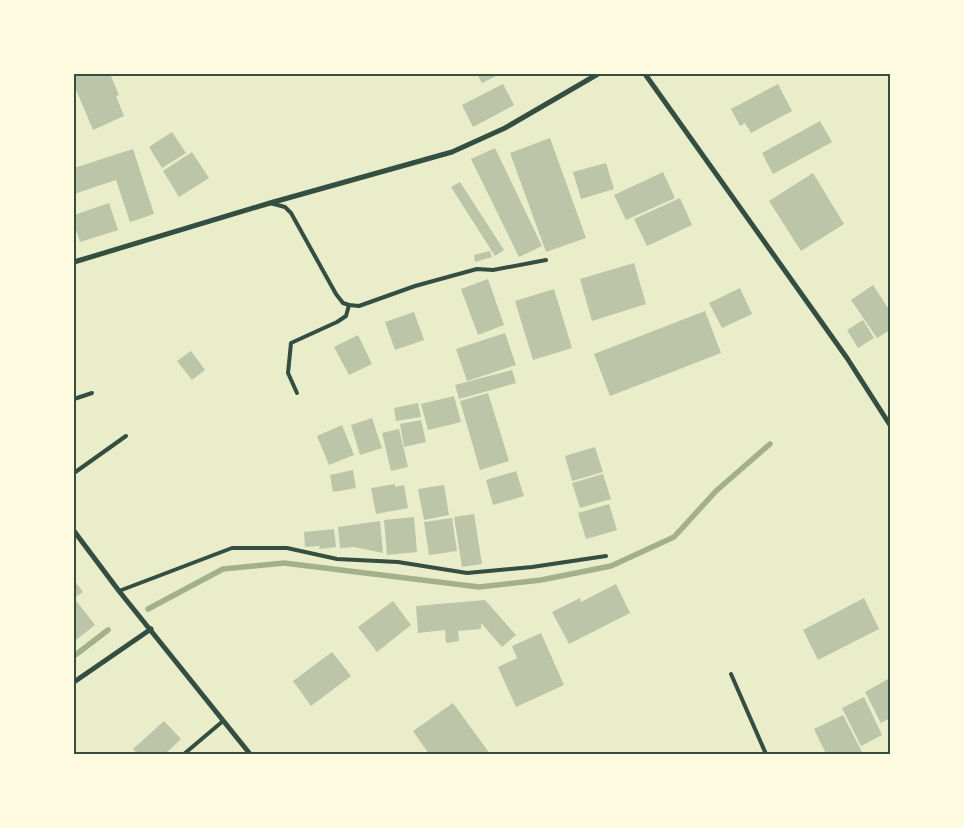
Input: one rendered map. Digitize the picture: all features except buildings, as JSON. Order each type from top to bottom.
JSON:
[{"type":"street","points":[[74,262],[270,203],[452,152],[505,128],[598,74]]},
{"type":"street","points":[[645,74],[846,358],[890,425]]},
{"type":"street","points":[[74,531],[119,591],[151,628],[250,754]]},
{"type":"street","points":[[74,682],[151,628]]},
{"type":"lane","points":[[270,203],[286,207],[291,213],[336,294],[343,303],[349,306],[359,306],[415,286],[477,268],[493,270],[546,260]]},
{"type":"lane","points":[[297,393],[288,373],[291,342],[337,322],[346,316],[349,306]]},
{"type":"lane","points":[[74,400],[92,392]]},
{"type":"lane","points":[[74,473],[126,436]]},
{"type":"lane","points":[[119,591],[232,548],[287,548],[337,559],[398,562],[467,573],[532,567],[606,556]]},
{"type":"lane","points":[[731,674],[766,754]]},
{"type":"lane","points":[[184,754],[223,721]]},
{"type":"waterway","points":[[148,609],[223,569],[284,563],[479,587],[541,580],[611,566],[674,537],[716,491],[770,444]]},
{"type":"waterway","points":[[74,656],[108,630]]}]
